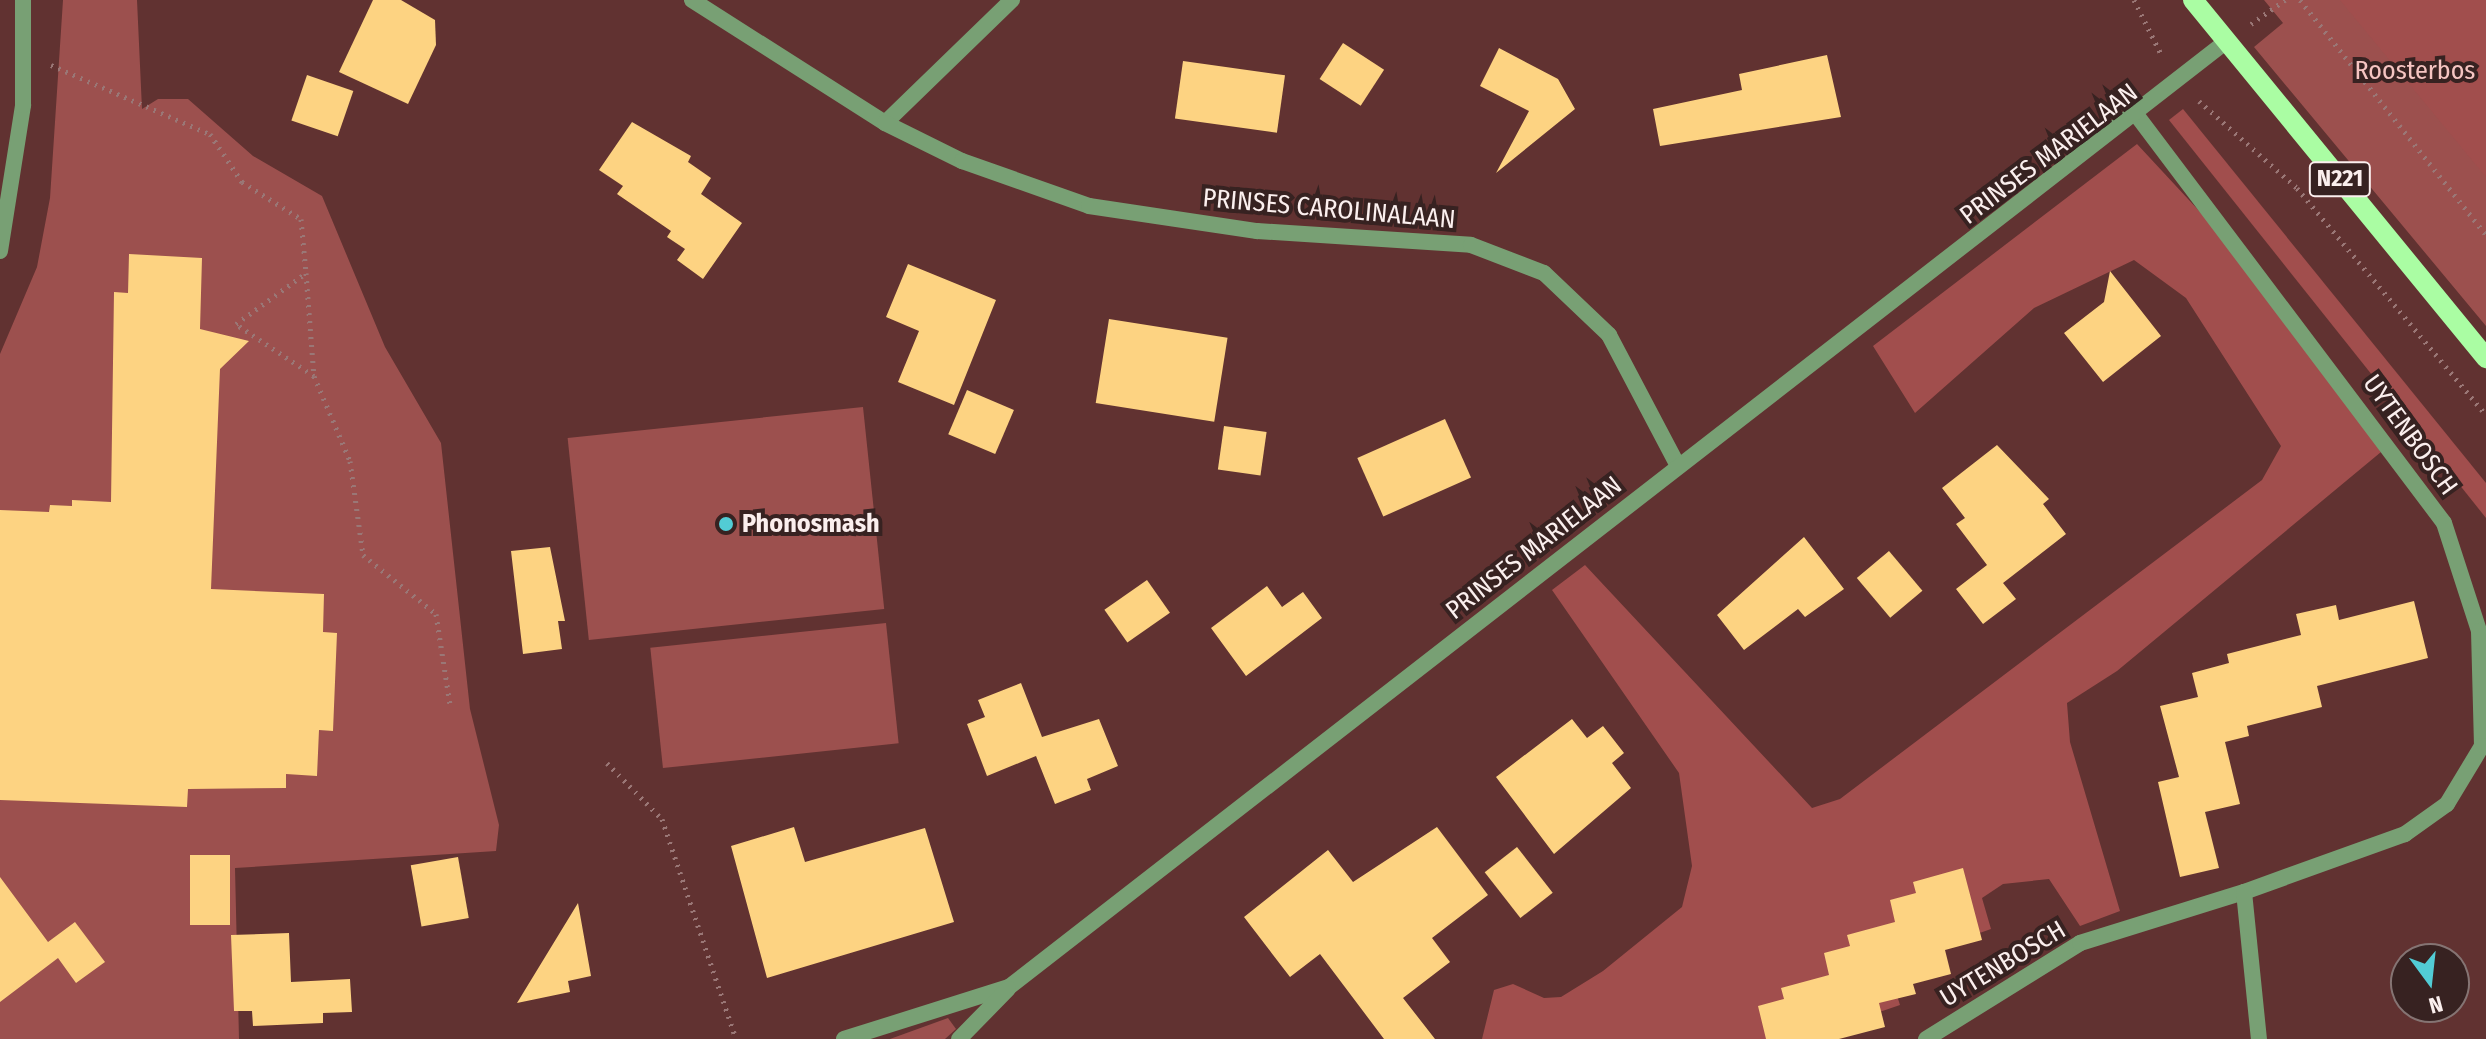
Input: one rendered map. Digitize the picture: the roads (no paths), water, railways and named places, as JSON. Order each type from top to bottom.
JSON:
[{"type":"main road","name":"N221","points":[[2193,0],[2486,358]]},
{"type":"street","points":[[0,251],[23,105],[23,0]]},
{"type":"street","name":"PRINSES CAROLINALAAN","points":[[692,0],[885,123],[962,161],[1089,206],[1257,231],[1471,245],[1544,273],[1609,335],[1678,466]]},
{"type":"street","points":[[885,123],[1012,0]]},
{"type":"street","name":"PRINSES MARIELAAN","points":[[844,1039],[1009,987],[1678,466],[2138,117],[2227,41]]},
{"type":"street","name":"UYTENBOSCH","points":[[1926,1039],[2080,943],[2244,892],[2405,834],[2447,804],[2482,746],[2479,631],[2444,523],[2138,117]]},
{"type":"street","points":[[2244,892],[2259,1039]]},
{"type":"street","points":[[959,1039],[1009,987]]},
{"type":"place","name":"Phonosmash","points":[[726,524]]},
{"type":"park label","name":"Roosterbos","points":[[2415,71]]}]
